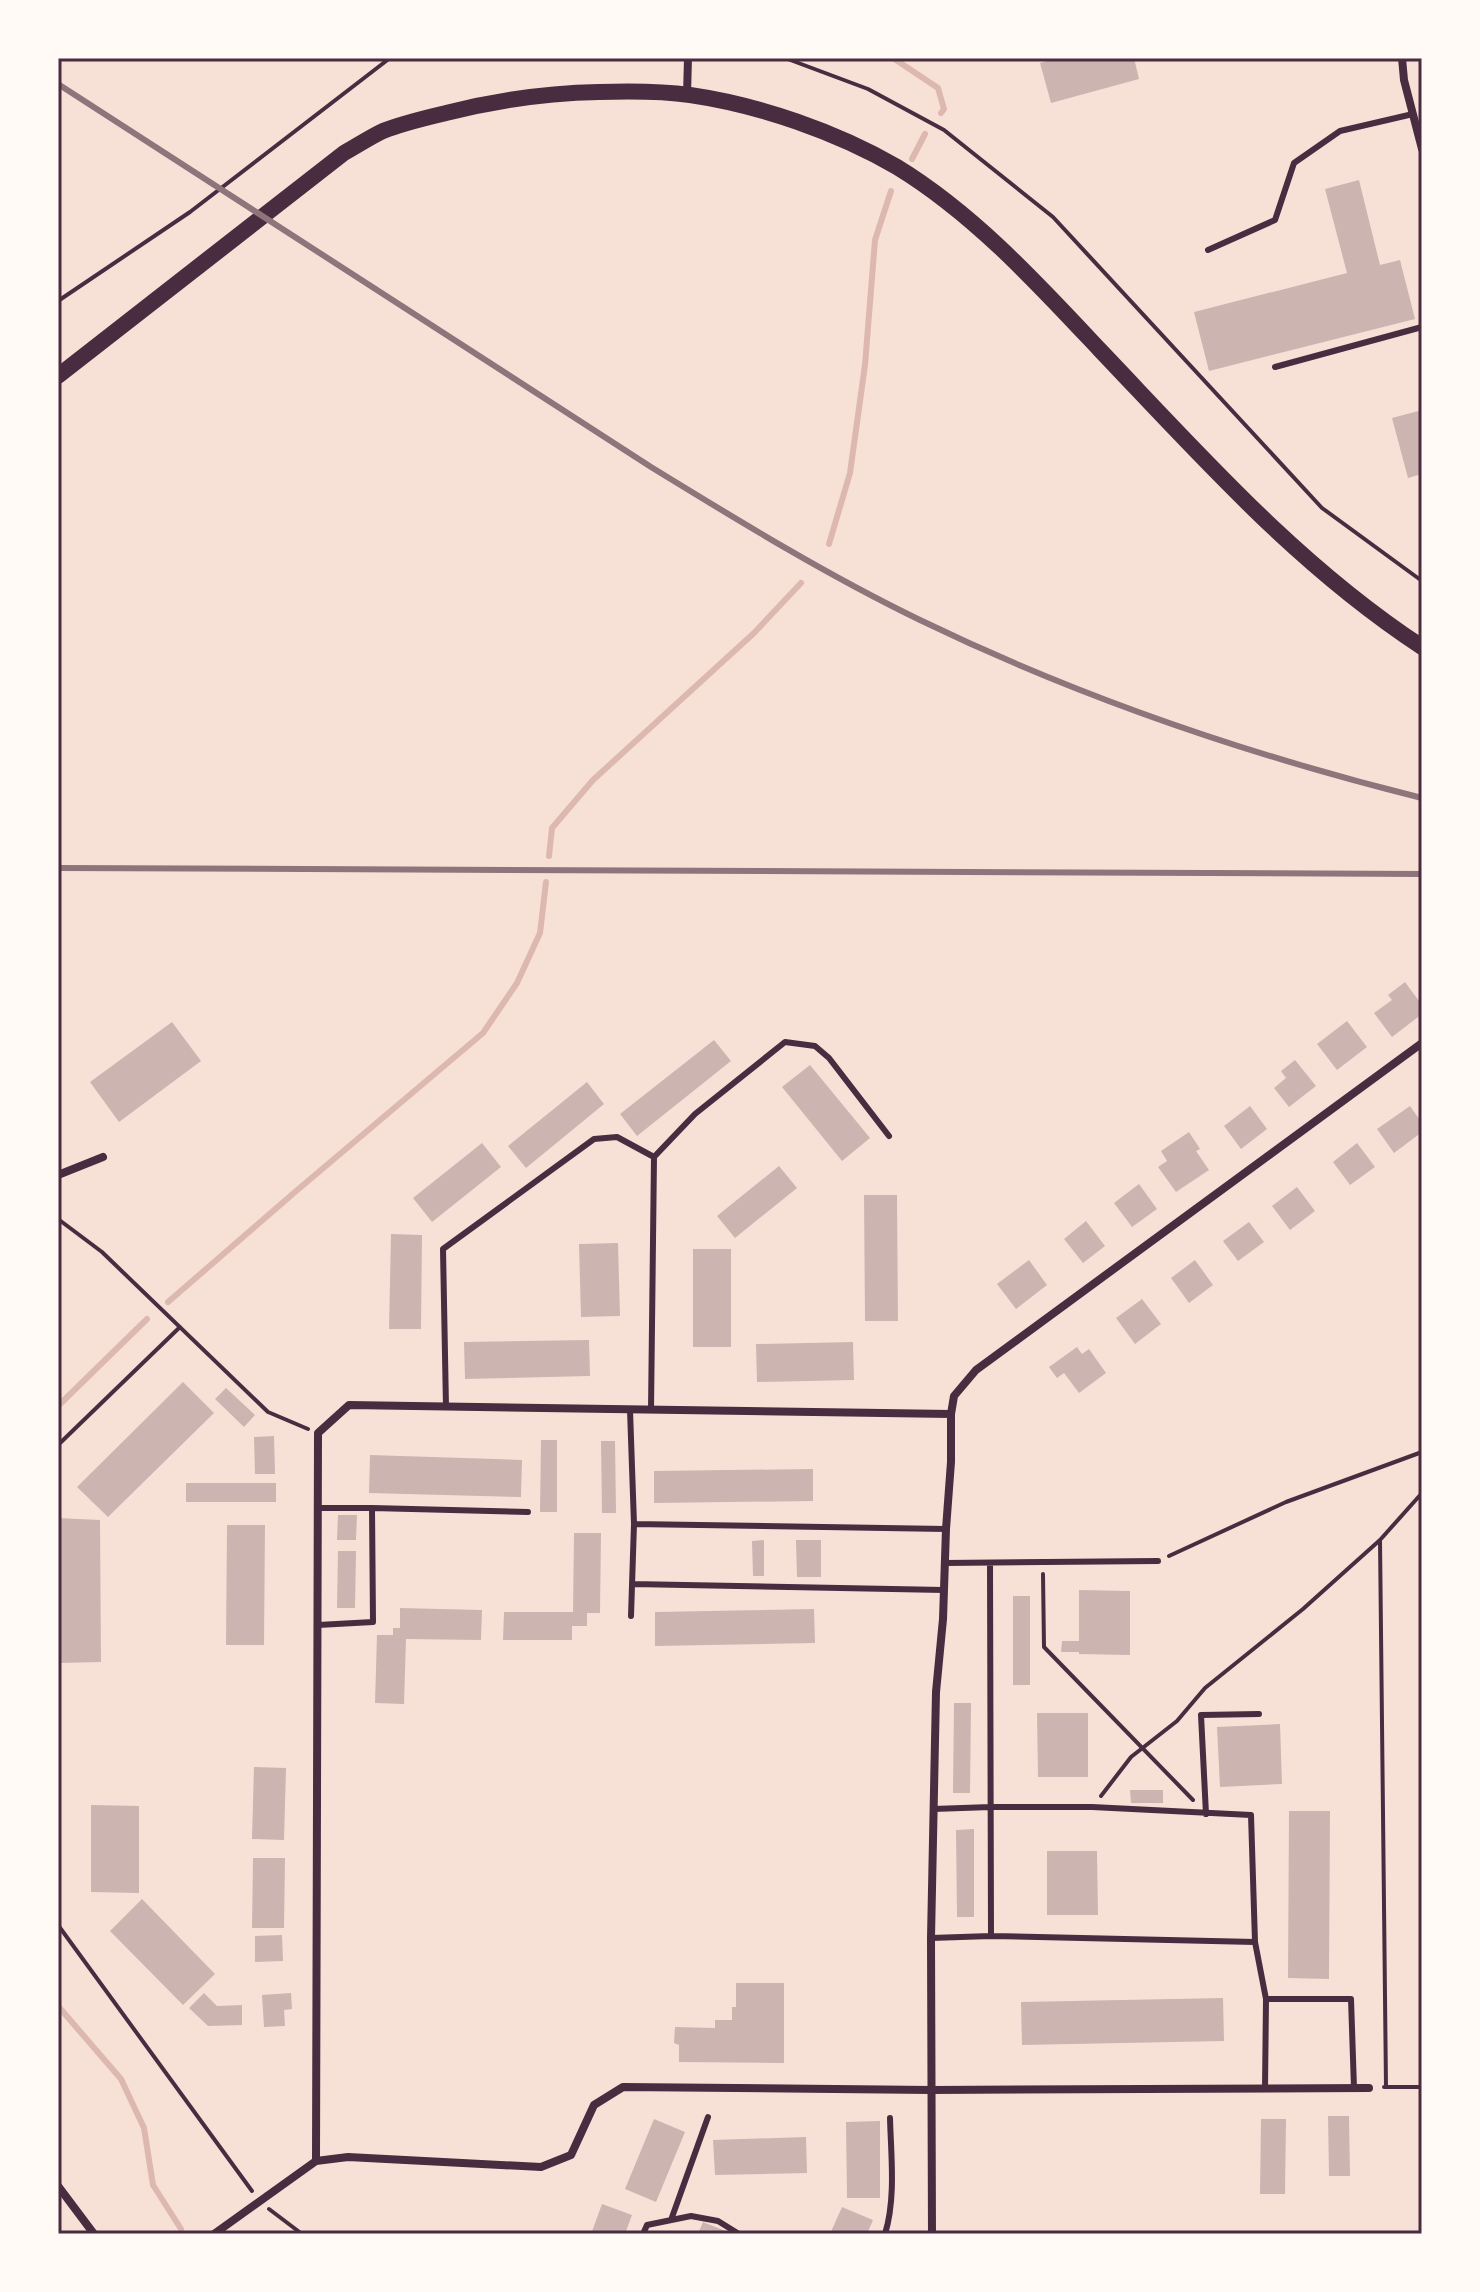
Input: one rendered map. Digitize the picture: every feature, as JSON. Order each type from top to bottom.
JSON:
[{"type":"main road","points":[[58,376],[344,153],[384,131],[484,103],[555,93],[687,95],[730,102],[827,133],[898,168],[946,202],[1037,284],[1229,486],[1284,539],[1331,581],[1422,647]]},
{"type":"street","points":[[687,95],[688,58]]},
{"type":"street","points":[[1402,58],[1404,80],[1422,149]]},
{"type":"street","points":[[932,2234],[931,1938],[936,1692],[954,1396],[976,1370],[1422,1043]]},
{"type":"street","points":[[58,1175],[103,1157]]},
{"type":"street","points":[[316,2161],[318,1433],[349,1405],[951,1414]]},
{"type":"street","points":[[214,2234],[316,2161],[348,2157],[541,2167],[571,2155],[594,2105],[623,2087],[931,2090],[1369,2088]]},
{"type":"street","points":[[58,2186],[94,2234]]},
{"type":"lane","points":[[1208,250],[1275,220],[1294,163],[1340,131],[1413,114]]},
{"type":"lane","points":[[1275,367],[1422,327]]},
{"type":"lane","points":[[651,1410],[654,1157],[695,1114],[785,1042],[815,1046],[829,1058],[889,1136]]},
{"type":"lane","points":[[446,1407],[443,1249],[594,1139],[617,1137],[654,1157]]},
{"type":"lane","points":[[630,1410],[634,1524],[631,1616]]},
{"type":"lane","points":[[318,1508],[528,1512]]},
{"type":"lane","points":[[318,1625],[373,1622],[372,1508]]},
{"type":"lane","points":[[634,1524],[946,1529]]},
{"type":"lane","points":[[945,1563],[1158,1561]]},
{"type":"lane","points":[[990,1563],[991,1936]]},
{"type":"lane","points":[[632,1584],[944,1590]]},
{"type":"lane","points":[[1206,1814],[1201,1715],[1259,1714]]},
{"type":"lane","points":[[933,1809],[1092,1807],[1251,1815],[1255,1942],[1266,1999],[1265,2089]]},
{"type":"lane","points":[[931,1938],[991,1936],[1255,1942]]},
{"type":"lane","points":[[1266,1999],[1351,1999],[1354,2088]]},
{"type":"lane","points":[[671,2220],[708,2117]]},
{"type":"lane","points":[[885,2234],[892,2173],[890,2118]]},
{"type":"lane","points":[[643,2234],[647,2225],[691,2216],[718,2221],[739,2234]]},
{"type":"path","points":[[58,301],[190,212],[390,58]]},
{"type":"path","points":[[785,58],[868,89],[944,130],[1053,217],[1322,508],[1422,581]]},
{"type":"path","points":[[58,1219],[102,1252],[268,1412],[318,1433]]},
{"type":"path","points":[[58,1445],[180,1327]]},
{"type":"path","points":[[1158,1561],[1286,1502],[1422,1452]]},
{"type":"path","points":[[1092,1807],[1131,1757],[1177,1721],[1205,1688],[1303,1609],[1380,1540],[1422,1493]]},
{"type":"path","points":[[1380,1540],[1386,2087]]},
{"type":"path","points":[[1043,1562],[1044,1647],[1206,1814]]},
{"type":"path","points":[[58,1925],[260,2202],[302,2234]]},
{"type":"path","points":[[1369,2088],[1422,2087]]},
{"type":"building","points":[[1058,58],[1134,58],[1139,79],[1051,103],[1040,63]]},
{"type":"building","points":[[1359,180],[1380,265],[1400,260],[1415,319],[1209,371],[1194,312],[1347,273],[1325,189]]},
{"type":"building","points":[[1422,410],[1422,474],[1408,478],[1392,418]]},
{"type":"building","points":[[1405,982],[1422,1005],[1422,1014],[1392,1037],[1374,1013],[1392,1000],[1388,995]]},
{"type":"building","points":[[1347,1021],[1367,1047],[1337,1070],[1317,1044]]},
{"type":"building","points":[[172,1022],[201,1061],[119,1122],[90,1082]]},
{"type":"building","points":[[714,1040],[731,1061],[637,1136],[620,1114]]},
{"type":"building","points":[[1295,1060],[1316,1086],[1289,1107],[1274,1088],[1286,1078],[1281,1071]]},
{"type":"building","points":[[810,1065],[870,1138],[842,1161],[782,1087]]},
{"type":"building","points":[[587,1082],[604,1104],[526,1168],[508,1146]]},
{"type":"building","points":[[1250,1106],[1267,1129],[1241,1149],[1224,1126]]},
{"type":"building","points":[[1410,1106],[1422,1123],[1422,1132],[1394,1153],[1377,1129]]},
{"type":"building","points":[[1189,1132],[1200,1149],[1196,1151],[1209,1170],[1176,1192],[1158,1167],[1167,1161],[1161,1151]]},
{"type":"building","points":[[482,1143],[501,1167],[432,1222],[413,1198]]},
{"type":"building","points":[[1357,1143],[1375,1167],[1350,1185],[1333,1162]]},
{"type":"building","points":[[779,1166],[797,1188],[735,1238],[717,1216]]},
{"type":"building","points":[[1139,1184],[1157,1209],[1132,1227],[1114,1203]]},
{"type":"building","points":[[1297,1187],[1315,1211],[1290,1230],[1272,1206]]},
{"type":"building","points":[[864,1195],[897,1195],[898,1321],[865,1321]]},
{"type":"building","points":[[1086,1221],[1105,1246],[1083,1263],[1064,1239]]},
{"type":"building","points":[[1249,1222],[1264,1242],[1238,1261],[1223,1241]]},
{"type":"building","points":[[391,1234],[422,1235],[421,1329],[389,1329]]},
{"type":"building","points":[[618,1243],[620,1316],[581,1317],[579,1244]]},
{"type":"building","points":[[693,1249],[731,1249],[731,1347],[693,1347]]},
{"type":"building","points":[[1029,1260],[1047,1285],[1016,1309],[997,1284]]},
{"type":"building","points":[[1195,1260],[1213,1285],[1189,1303],[1171,1278]]},
{"type":"building","points":[[1142,1299],[1161,1324],[1135,1344],[1116,1318]]},
{"type":"building","points":[[589,1340],[590,1376],[465,1379],[464,1342]]},
{"type":"building","points":[[853,1342],[854,1380],[757,1382],[756,1344]]},
{"type":"building","points":[[1077,1347],[1082,1354],[1089,1349],[1106,1373],[1079,1393],[1064,1373],[1057,1378],[1049,1367]]},
{"type":"building","points":[[183,1382],[214,1413],[108,1517],[77,1487]]},
{"type":"building","points":[[226,1388],[255,1415],[244,1427],[215,1399]]},
{"type":"building","points":[[274,1436],[275,1474],[255,1474],[254,1437]]},
{"type":"building","points":[[541,1440],[557,1440],[557,1512],[540,1512]]},
{"type":"building","points":[[601,1441],[615,1441],[616,1513],[602,1513]]},
{"type":"building","points":[[370,1455],[522,1460],[521,1497],[369,1493]]},
{"type":"building","points":[[813,1469],[813,1501],[654,1503],[654,1471]]},
{"type":"building","points":[[186,1483],[276,1483],[276,1502],[186,1502]]},
{"type":"building","points":[[338,1515],[357,1515],[356,1540],[337,1540]]},
{"type":"building","points":[[58,1518],[100,1520],[101,1662],[58,1663]]},
{"type":"building","points":[[227,1525],[265,1525],[264,1645],[226,1645]]},
{"type":"building","points":[[574,1533],[601,1533],[600,1613],[587,1613],[587,1626],[572,1626],[572,1640],[503,1640],[504,1612],[573,1612]]},
{"type":"building","points":[[764,1540],[764,1576],[753,1576],[752,1541]]},
{"type":"building","points":[[796,1540],[821,1540],[821,1577],[797,1577]]},
{"type":"building","points":[[338,1551],[356,1551],[355,1608],[337,1608]]},
{"type":"building","points":[[1079,1590],[1130,1591],[1130,1655],[1061,1652],[1062,1641],[1079,1641]]},
{"type":"building","points":[[1013,1596],[1030,1596],[1030,1685],[1013,1685]]},
{"type":"building","points":[[400,1608],[482,1610],[481,1640],[406,1639],[404,1704],[375,1703],[377,1635],[393,1635],[393,1628],[400,1628]]},
{"type":"building","points":[[814,1609],[815,1643],[655,1646],[655,1612]]},
{"type":"building","points":[[954,1703],[971,1703],[970,1793],[953,1793]]},
{"type":"building","points":[[1037,1713],[1088,1713],[1088,1777],[1038,1777]]},
{"type":"building","points":[[1280,1724],[1282,1784],[1220,1787],[1217,1727]]},
{"type":"building","points":[[254,1767],[286,1768],[284,1840],[252,1839]]},
{"type":"building","points":[[1130,1790],[1163,1790],[1163,1803],[1131,1803]]},
{"type":"building","points":[[91,1805],[139,1806],[139,1893],[91,1892]]},
{"type":"building","points":[[1289,1811],[1330,1811],[1329,1979],[1288,1978]]},
{"type":"building","points":[[974,1829],[974,1917],[957,1917],[956,1830]]},
{"type":"building","points":[[1047,1851],[1097,1851],[1098,1915],[1047,1915]]},
{"type":"building","points":[[253,1858],[285,1858],[284,1928],[252,1928]]},
{"type":"building","points":[[142,1899],[215,1974],[183,2005],[110,1931]]},
{"type":"building","points":[[282,1935],[283,1961],[255,1962],[255,1936]]},
{"type":"building","points":[[736,1983],[784,1983],[784,2063],[679,2062],[679,2045],[674,2043],[675,2027],[715,2028],[715,2020],[732,2020],[732,2007],[736,2007]]},
{"type":"building","points":[[204,1993],[217,2006],[242,2005],[242,2025],[208,2026],[189,2008]]},
{"type":"building","points":[[291,1993],[292,2009],[284,2010],[285,2026],[264,2027],[262,1995]]},
{"type":"building","points":[[1223,1998],[1224,2041],[1022,2045],[1021,2002]]},
{"type":"building","points":[[1328,2116],[1349,2116],[1350,2176],[1329,2176]]},
{"type":"building","points":[[654,2119],[685,2132],[656,2202],[625,2189]]},
{"type":"building","points":[[1261,2119],[1286,2119],[1285,2194],[1260,2194]]},
{"type":"building","points":[[880,2121],[880,2198],[847,2198],[846,2122]]},
{"type":"building","points":[[806,2137],[807,2173],[715,2175],[713,2140]]},
{"type":"building","points":[[602,2204],[632,2215],[625,2234],[591,2234]]},
{"type":"building","points":[[842,2207],[873,2220],[867,2234],[830,2234]]},
{"type":"building","points":[[703,2222],[733,2234],[698,2234]]},
{"type":"waterway","points":[[893,58],[938,88],[944,109],[941,113]]},
{"type":"waterway","points":[[912,159],[925,134]]},
{"type":"waterway","points":[[829,544],[850,473],[865,365],[875,240],[891,191]]},
{"type":"waterway","points":[[549,856],[552,828],[593,780],[754,633],[801,583]]},
{"type":"waterway","points":[[168,1302],[483,1033],[517,983],[540,933],[546,882]]},
{"type":"waterway","points":[[58,1406],[147,1319]]},
{"type":"waterway","points":[[58,2006],[121,2079],[144,2128],[153,2185],[181,2229]]},
{"type":"railway","points":[[58,84],[651,467],[885,603],[1042,675],[1166,722],[1293,763],[1422,798]]},
{"type":"railway","points":[[58,868],[1422,874]]}]
